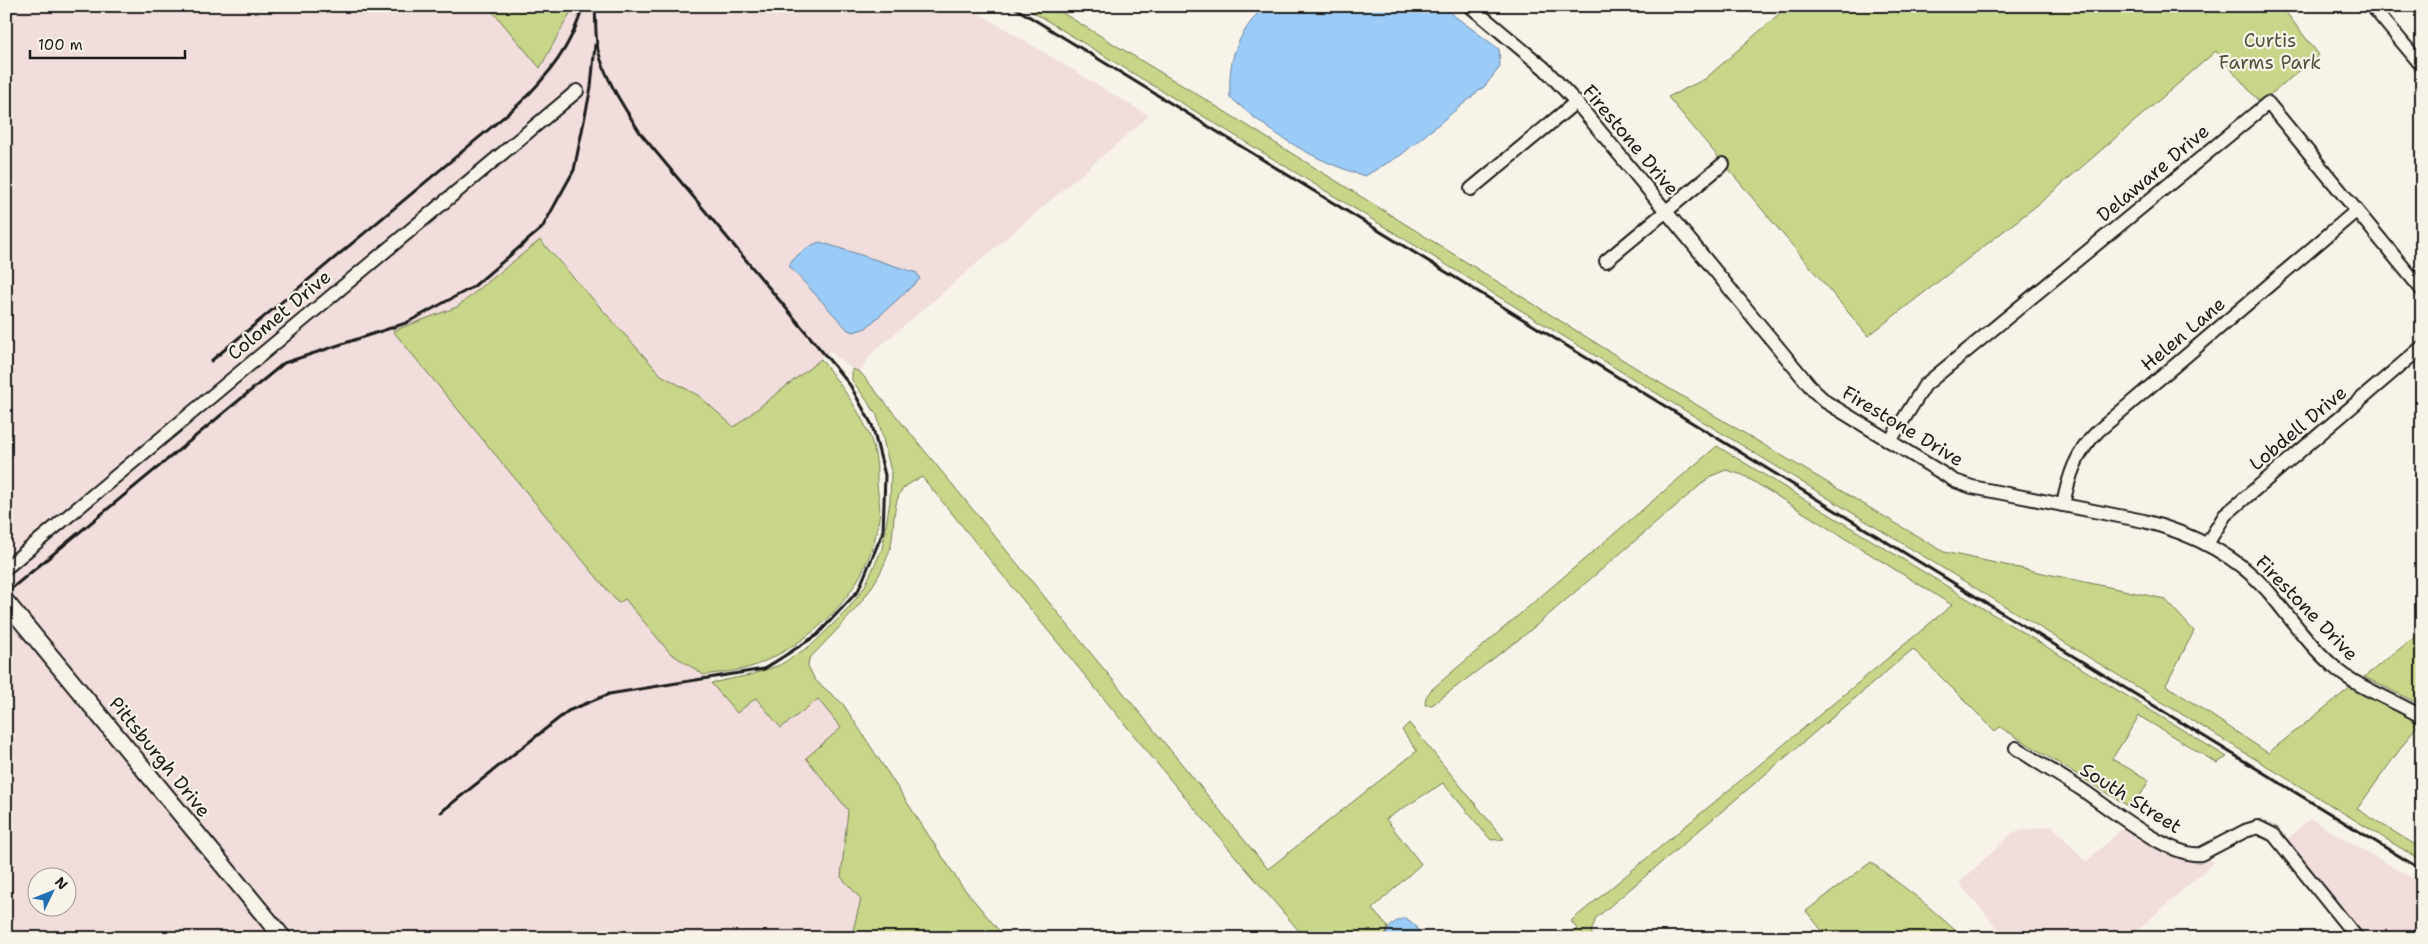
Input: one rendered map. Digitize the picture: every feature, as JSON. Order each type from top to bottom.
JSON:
[{"type":"street","name":"Firestone Drive","points":[[1470,6],[1544,68],[1576,102],[1814,391],[1826,402],[1964,484],[2167,527],[2207,544],[2235,562],[2266,589],[2333,667],[2349,679],[2401,704],[2422,717]]},
{"type":"street","points":[[2372,6],[2422,66]]},
{"type":"street","name":"Colomet Drive","points":[[6,568],[576,92]]},
{"type":"street","points":[[1471,189],[1576,102]]},
{"type":"street","name":"Delaware Drive","points":[[1890,441],[1926,385],[2268,102],[2422,290]]},
{"type":"street","points":[[1606,261],[1723,164]]},
{"type":"street","name":"Helen Lane","points":[[2063,505],[2071,470],[2078,454],[2092,436],[2356,211]]},
{"type":"street","name":"Lobdell Drive","points":[[2207,544],[2225,515],[2422,347]]},
{"type":"street","name":"Pittsburgh Drive","points":[[6,602],[283,938]]},
{"type":"street","name":"South Street","points":[[2016,748],[2126,821],[2182,851],[2201,854],[2245,831],[2258,827],[2274,835],[2357,938]]},
{"type":"shaded area","points":[[6,6],[488,6],[540,68],[574,6],[967,6],[1149,116],[872,353],[860,372],[852,369],[830,351],[735,427],[699,396],[661,375],[541,240],[457,307],[394,331],[619,603],[625,598],[670,653],[704,675],[737,713],[756,698],[781,728],[818,699],[842,728],[806,758],[848,810],[841,876],[861,899],[851,938],[6,938]]},
{"type":"shaded area","points":[[2135,817],[2214,862],[2129,938],[2006,938],[1959,883],[2014,832],[2052,826],[2086,862]]},
{"type":"shaded area","points":[[2310,819],[2422,884],[2422,938],[2365,938],[2285,841]]},
{"type":"green space","points":[[488,6],[574,6],[540,68]]},
{"type":"green space","points":[[1023,6],[1051,6],[1203,98],[1665,386],[1944,552],[2165,599],[2194,631],[2166,685],[2268,753],[2351,687],[2400,710],[2419,723],[2357,809],[2422,849],[2422,861]]},
{"type":"green space","name":"Curtis Farms Park","points":[[1788,6],[2281,6],[2319,55],[2260,103],[2216,51],[2040,203],[1868,336],[1668,97],[1705,79]]},
{"type":"green space","points":[[540,240],[661,375],[699,396],[734,427],[821,359],[860,415],[871,440],[876,461],[880,510],[874,542],[866,565],[840,605],[805,638],[785,651],[756,665],[734,671],[704,675],[670,653],[625,599],[618,603],[393,331],[457,307]]},
{"type":"green space","points":[[852,369],[860,372],[1268,869],[1417,751],[1402,730],[1409,723],[1504,839],[1491,840],[1443,783],[1386,819],[1421,864],[1372,909],[1388,927],[1385,937],[1305,938],[1178,789],[922,477],[905,487],[897,499],[892,542],[876,581],[845,622],[809,659],[808,666],[815,680],[843,704],[961,885],[1005,938],[851,938],[861,899],[841,877],[848,810],[806,758],[841,728],[818,699],[781,728],[756,698],[737,713],[711,683],[750,675],[780,665],[813,644],[847,610],[864,588],[882,549],[890,501],[891,471],[877,415],[852,380]]},
{"type":"green space","points":[[1717,446],[2227,757],[2217,763],[2139,716],[2112,759],[2149,780],[2133,809],[2000,727],[1995,731],[1913,649],[1596,918],[1591,932],[1594,938],[1566,938],[1577,929],[1571,921],[1952,605],[1743,475],[1726,470],[1711,476],[1526,634],[1432,705],[1425,705],[1426,697],[1431,690]]},
{"type":"green space","points":[[2422,631],[2422,705],[2364,677]]},
{"type":"green space","points":[[1871,862],[1922,901],[1964,938],[1828,938],[1806,911]]},
{"type":"water","points":[[1264,6],[1441,6],[1499,49],[1500,67],[1485,86],[1401,155],[1365,176],[1310,154],[1277,134],[1230,97],[1231,70],[1236,48],[1247,27]]},
{"type":"water","points":[[820,242],[917,273],[920,279],[866,328],[854,332],[848,330],[789,266],[802,251]]},
{"type":"water","points":[[1406,918],[1415,925],[1422,938],[1385,938],[1392,925]]},
{"type":"railway","points":[[211,361],[518,105],[558,60],[566,47],[583,6]]},
{"type":"railway","points":[[441,812],[568,711],[609,694],[764,669],[817,635],[858,591],[883,532],[885,475],[872,425],[850,385],[641,134],[616,93],[601,61],[596,39],[595,6]]},
{"type":"railway","points":[[1012,6],[2422,870]]},
{"type":"railway","points":[[6,593],[284,363],[406,323],[473,287],[542,228],[574,170],[591,87],[595,45]]}]
